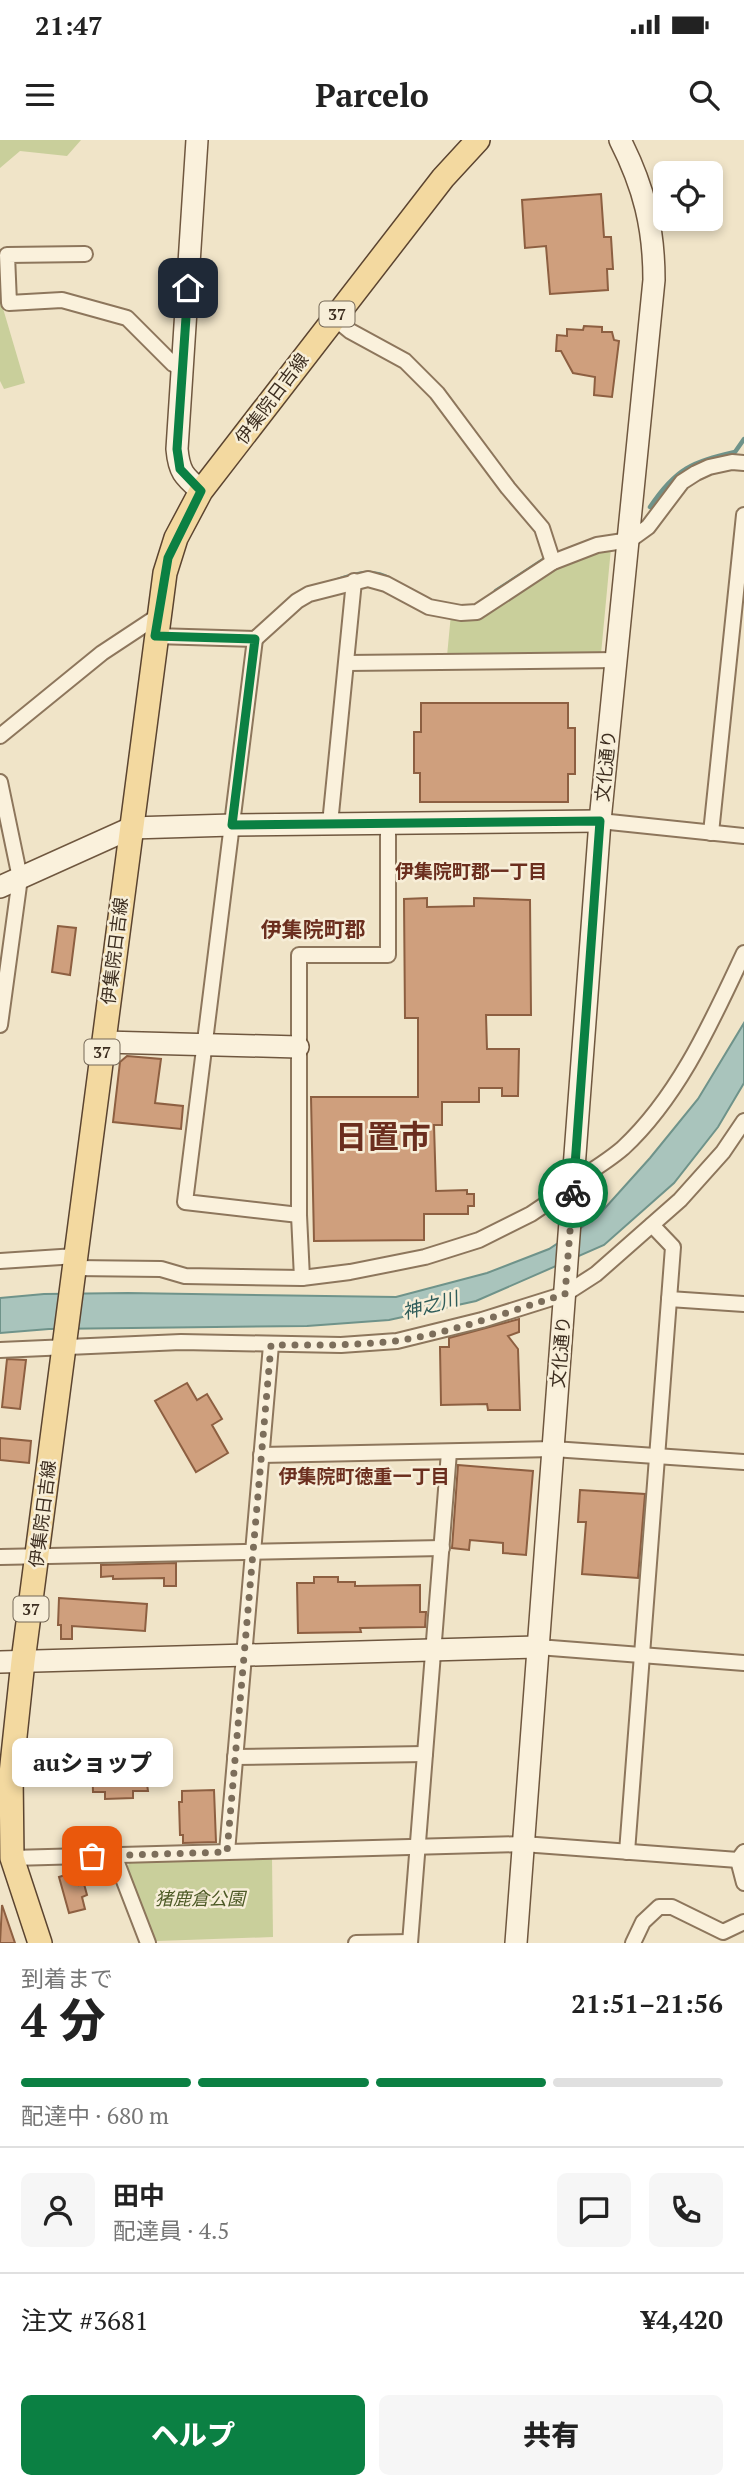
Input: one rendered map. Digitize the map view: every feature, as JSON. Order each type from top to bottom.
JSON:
[{"type":"main road","name":"伊集院日吉線","points":[[40,1943],[6,1858],[11,1774],[23,1661],[168,558],[201,491],[443,178],[478,140]]},
{"type":"street","points":[[197,140],[177,449],[183,474],[201,491]]},
{"type":"street","name":"文化通り","points":[[516,1943],[600,821],[653,301],[654,249],[650,218],[620,140]]},
{"type":"street","points":[[85,254],[7,255],[9,303],[62,300],[127,318],[173,364],[182,369]]},
{"type":"street","points":[[334,318],[350,331],[405,361],[437,393],[508,488],[542,528],[552,558]]},
{"type":"street","points":[[299,1215],[185,1202],[255,639],[297,601],[309,594],[368,579],[378,580],[429,607],[469,614],[483,608],[552,558],[597,545],[630,540],[648,527],[682,482],[696,473],[732,462],[744,463]]},
{"type":"street","points":[[711,832],[738,638],[744,515]]},
{"type":"street","points":[[330,824],[354,581]]},
{"type":"street","points":[[0,736],[102,653],[157,626],[255,639]]},
{"type":"street","points":[[347,663],[618,660]]},
{"type":"street","points":[[0,782],[20,878],[0,1026]]},
{"type":"street","points":[[0,887],[131,828],[600,821],[744,836]]},
{"type":"street","points":[[302,1278],[299,1215],[299,955],[388,955],[388,823]]},
{"type":"street","points":[[0,1261],[75,1267],[161,1269],[185,1276],[302,1278],[350,1272],[425,1257],[479,1240],[531,1214],[573,1188],[622,1149],[642,1128],[698,1047],[744,953]]},
{"type":"street","points":[[104,1042],[298,1048]]},
{"type":"street","points":[[0,1350],[65,1343],[341,1345],[397,1340],[482,1320],[596,1274],[680,1200],[723,1152],[744,1121]]},
{"type":"street","points":[[627,1852],[673,1248],[652,1225]]},
{"type":"street","points":[[670,1298],[744,1304]]},
{"type":"street","points":[[227,1852],[271,1345]]},
{"type":"street","points":[[261,1455],[553,1449],[744,1462]]},
{"type":"street","points":[[356,1943],[410,1942],[449,1452]]},
{"type":"street","points":[[0,1557],[442,1548]]},
{"type":"street","points":[[0,1662],[538,1647],[744,1662]]},
{"type":"street","points":[[235,1757],[425,1754]]},
{"type":"street","points":[[6,1858],[523,1844],[627,1852],[741,1856],[744,1883]]},
{"type":"street","points":[[114,1855],[148,1943]]},
{"type":"street","points":[[633,1943],[643,1922],[659,1907],[672,1907],[723,1932],[744,1922]]},
{"type":"green space","points":[[0,140],[81,140],[67,156],[20,151],[0,168]]},
{"type":"green space","points":[[0,292],[25,383],[4,389],[0,381]]},
{"type":"green space","points":[[611,548],[601,654],[447,656],[451,614],[468,618],[555,565],[592,551]]},
{"type":"green space","name":"猪鹿倉公園","points":[[272,1858],[273,1937],[152,1939],[127,1868],[130,1861]]},
{"type":"water","name":"神之川","points":[[744,1023],[744,1083],[718,1127],[674,1183],[604,1245],[476,1301],[389,1320],[307,1326],[49,1329],[0,1333],[0,1298],[44,1294],[128,1293],[396,1297],[487,1273],[549,1249],[597,1217],[650,1158],[698,1099]]},
{"type":"building","points":[[601,194],[604,237],[611,237],[613,269],[607,269],[608,290],[550,294],[546,246],[525,248],[522,200]]},
{"type":"building","points":[[584,326],[602,327],[602,332],[612,332],[614,340],[619,341],[612,397],[594,395],[595,377],[573,373],[561,351],[556,351],[557,335],[567,336],[567,329],[583,330]]},
{"type":"building","points":[[421,703],[568,703],[568,728],[575,728],[575,774],[568,774],[568,802],[420,802],[420,773],[414,773],[414,732],[421,732]]},
{"type":"building","points":[[427,898],[427,907],[474,906],[474,898],[530,900],[531,1015],[486,1015],[487,1049],[519,1049],[518,1096],[502,1096],[502,1088],[479,1088],[479,1102],[442,1102],[442,1125],[434,1125],[436,1191],[467,1190],[467,1194],[474,1194],[474,1206],[468,1206],[468,1214],[424,1214],[424,1240],[314,1241],[311,1097],[418,1097],[418,1018],[405,1018],[404,899]]},
{"type":"building","points":[[58,926],[76,928],[70,975],[52,972]]},
{"type":"building","points":[[127,1056],[161,1059],[155,1103],[183,1106],[181,1129],[113,1122],[120,1062]]},
{"type":"building","points":[[519,1319],[519,1332],[508,1336],[518,1349],[520,1410],[488,1410],[487,1404],[441,1405],[440,1347],[449,1347],[449,1338]]},
{"type":"building","points":[[7,1359],[26,1360],[20,1409],[2,1407]]},
{"type":"building","points":[[187,1383],[197,1400],[207,1394],[222,1419],[212,1425],[228,1453],[196,1472],[155,1401]]},
{"type":"building","points":[[0,1438],[31,1441],[29,1463],[0,1460]]},
{"type":"building","points":[[458,1465],[533,1471],[526,1555],[503,1553],[503,1543],[470,1540],[469,1550],[452,1548]]},
{"type":"building","points":[[580,1490],[645,1494],[638,1578],[582,1574],[586,1522],[578,1522]]},
{"type":"building","points":[[176,1563],[176,1586],[164,1586],[164,1578],[101,1577],[101,1565]]},
{"type":"building","points":[[314,1577],[338,1577],[338,1582],[355,1582],[355,1586],[420,1585],[420,1612],[426,1612],[425,1627],[298,1633],[297,1583],[314,1583]]},
{"type":"building","points":[[59,1598],[147,1604],[145,1631],[72,1626],[72,1639],[61,1639],[61,1625],[58,1625]]},
{"type":"building","points":[[146,1756],[146,1771],[155,1771],[155,1784],[147,1784],[148,1791],[133,1791],[133,1798],[105,1799],[105,1792],[93,1792],[92,1757]]},
{"type":"building","points":[[214,1790],[216,1842],[183,1843],[183,1835],[180,1835],[179,1802],[182,1802],[182,1791]]},
{"type":"building","points":[[75,1872],[79,1885],[84,1884],[87,1895],[82,1897],[85,1909],[69,1913],[59,1877]]},
{"type":"building","points":[[2,1905],[15,1943],[0,1943]]},
{"type":"waterway","points":[[650,507],[677,475],[707,459],[735,452],[744,439]]},
{"type":"waterway","points":[[569,549],[593,540]]},
{"type":"waterway","points":[[496,591],[548,557]]},
{"type":"waterway","points":[[335,581],[356,574],[370,573],[390,579]]},
{"type":"way so far","points":[[92,1856],[227,1852],[271,1345],[341,1345],[397,1340],[482,1320],[565,1294],[573,1193]]},
{"type":"place","name":"auショップ","points":[[92,1856]]},
{"type":"district","name":"伊集院町郡一丁目","points":[[471,871]]},
{"type":"district","name":"伊集院町郡","points":[[313,930]]},
{"type":"district","name":"日置市","points":[[383,1137]]},
{"type":"district","name":"伊集院町徳重一丁目","points":[[364,1476]]},
{"type":"route","points":[[188,288],[177,449],[180,469],[201,491],[168,558],[155,636],[255,639],[232,825],[600,821],[573,1193]]}]
